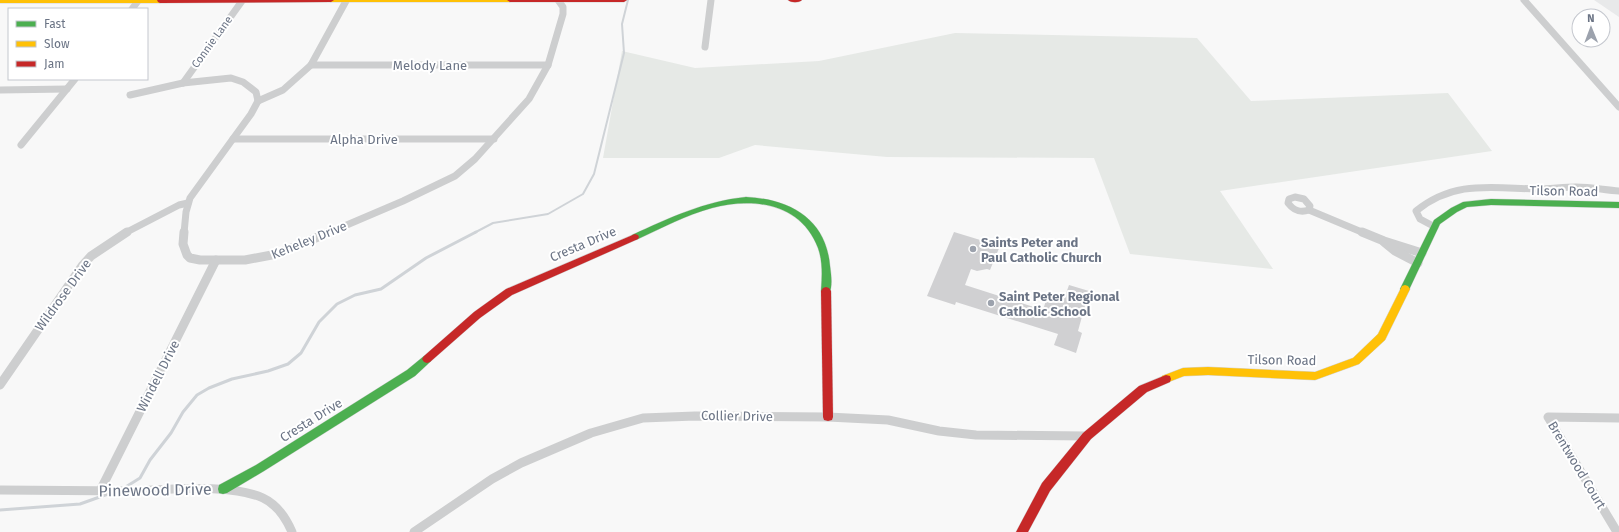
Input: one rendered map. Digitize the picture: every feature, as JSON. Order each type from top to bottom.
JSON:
[{"type":"street","name":"Keheley Drive","points":[[258,100],[251,114],[199,185],[188,203],[184,244],[187,255],[190,258],[245,260],[277,254],[403,201],[455,176],[475,159],[494,139],[528,99],[548,65],[563,14],[564,7],[558,0]]},
{"type":"street","points":[[0,1],[624,0]]},
{"type":"street","points":[[706,47],[711,0]]},
{"type":"street","points":[[791,0],[799,0]]},
{"type":"street","points":[[1524,0],[1619,107]]},
{"type":"street","points":[[133,8],[138,1]]},
{"type":"street","name":"Connie Lane","points":[[183,83],[242,1]]},
{"type":"street","points":[[130,95],[183,83],[231,78],[243,82],[256,92],[258,100],[283,90],[312,65],[346,1]]},
{"type":"street","name":"Melody Lane","points":[[312,65],[548,65]]},
{"type":"street","points":[[22,145],[74,80]]},
{"type":"street","points":[[0,90],[67,89]]},
{"type":"street","name":"Alpha Drive","points":[[233,139],[494,139]]},
{"type":"street","points":[[1435,227],[1420,219],[1416,211],[1425,202],[1443,193],[1462,189],[1546,190],[1583,187],[1619,191]]},
{"type":"street","name":"Cresta Drive","points":[[223,489],[260,468],[411,373],[477,315],[509,292],[554,270],[708,206],[720,203],[748,200],[775,202],[783,205],[806,223],[817,236],[823,251],[826,286],[828,417]]},
{"type":"street","name":"Tilson Road","points":[[1022,532],[1046,487],[1087,436],[1142,389],[1183,372],[1208,370],[1315,376],[1356,361],[1382,337],[1437,222],[1454,210],[1466,204],[1491,202],[1619,205]]},
{"type":"street","name":"Wildrose Drive","points":[[0,385],[71,280],[91,256],[131,229],[179,205],[188,203]]},
{"type":"street","points":[[1310,210],[1384,241],[1422,253]]},
{"type":"street","points":[[1384,241],[1395,251],[1418,263]]},
{"type":"street","name":"Windell Drive","points":[[100,491],[216,260]]},
{"type":"street","name":"Collier Drive","points":[[414,532],[492,479],[521,463],[564,444],[615,425],[643,418],[828,417],[888,420],[939,431],[976,435],[1087,436]]},
{"type":"street","name":"Brentwood Court","points":[[1617,532],[1548,417],[1619,418]]},
{"type":"street","name":"Pinewood Drive","points":[[0,490],[100,491],[223,489],[263,498],[276,506],[282,513],[292,532]]},
{"type":"shaded area","points":[[1594,0],[1619,0],[1619,17],[1611,12],[1611,8],[1606,8]]},
{"type":"shaded area","points":[[955,33],[1197,38],[1251,101],[1448,93],[1492,151],[1220,191],[1273,269],[1130,254],[1094,158],[887,157],[755,145],[719,158],[603,158],[622,51],[695,68],[819,61]]},
{"type":"building","name":"Saint Peter Regional Catholic School","points":[[954,232],[1000,246],[990,270],[987,269],[977,271],[971,269],[965,285],[1043,310],[1048,294],[1064,299],[1069,285],[1089,291],[1078,331],[1082,333],[1076,353],[1054,345],[1058,334],[956,302],[955,305],[927,296]]},
{"type":"waterway","points":[[474,233],[493,223],[548,214],[583,194],[594,174],[624,53],[622,24],[628,0]]},
{"type":"waterway","points":[[124,488],[140,478],[150,460],[171,433],[183,412],[197,395],[209,388],[232,379],[268,371],[288,364],[301,353],[319,322],[337,304],[355,295],[381,289],[426,258],[476,232]]},
{"type":"waterway","points":[[0,510],[80,504],[108,494]]},
{"type":"traffic: fast","points":[[635,237],[683,215],[729,201],[746,200],[778,204],[792,211],[804,220],[814,232],[822,248],[825,259],[826,291]]},
{"type":"traffic: fast","points":[[1405,289],[1437,222],[1454,210],[1466,204],[1491,202],[1619,205]]},
{"type":"traffic: fast","points":[[223,489],[260,468],[411,373],[427,359]]},
{"type":"traffic: slow","points":[[331,0],[510,0]]},
{"type":"traffic: slow","points":[[0,1],[160,1]]},
{"type":"traffic: slow","points":[[1166,379],[1183,372],[1208,371],[1315,376],[1356,361],[1382,337],[1405,289]]},
{"type":"traffic: jam","points":[[160,1],[331,0]]},
{"type":"traffic: jam","points":[[510,0],[624,0]]},
{"type":"traffic: jam","points":[[791,0],[799,0]]},
{"type":"traffic: jam","points":[[427,359],[477,315],[509,292],[635,237]]},
{"type":"traffic: jam","points":[[826,291],[828,417]]},
{"type":"traffic: jam","points":[[1022,532],[1046,487],[1087,436],[1143,389],[1166,379]]},
{"type":"place","name":"Saints Peter and Paul Catholic Church","points":[[973,249]]},
{"type":"place","name":"Saint Peter Regional Catholic School","points":[[991,303]]}]
